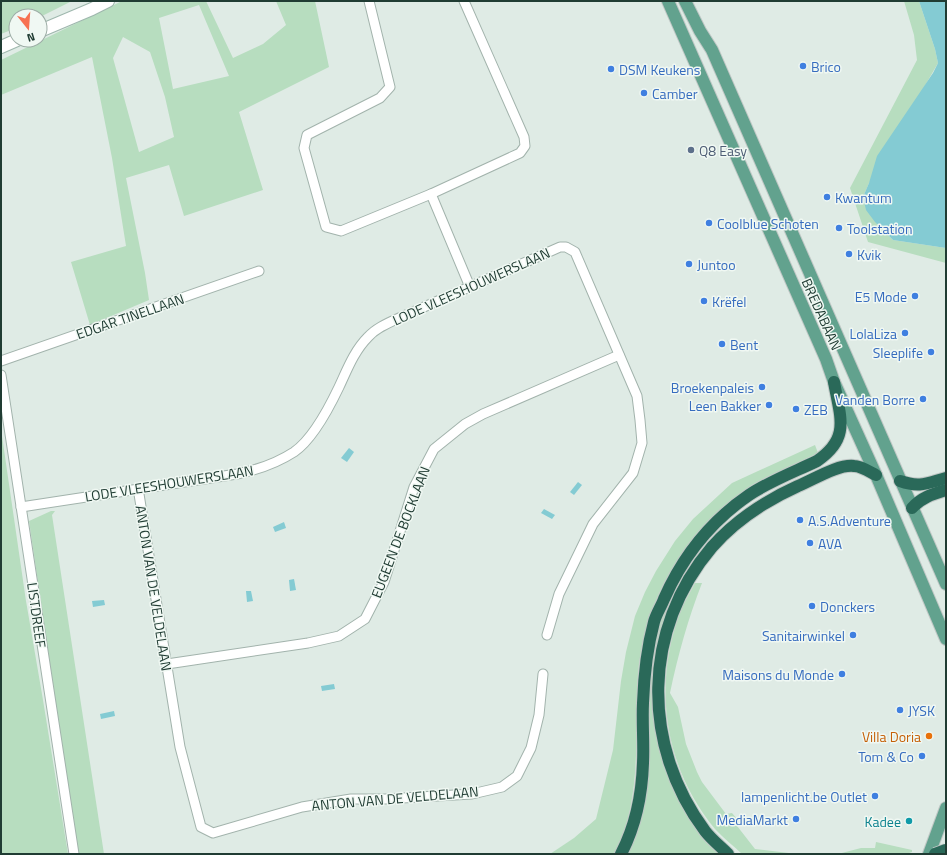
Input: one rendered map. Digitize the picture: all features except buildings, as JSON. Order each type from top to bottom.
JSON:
[{"type":"highway","points":[[621,854],[638,808],[643,765],[643,702],[646,658],[655,620],[672,581],[702,538],[721,518],[749,495],[817,461],[826,455],[833,447],[839,437],[841,428],[841,418],[834,382]]},
{"type":"highway","points":[[728,854],[706,832],[690,808],[678,785],[665,750],[660,725],[657,689],[661,653],[669,622],[679,597],[694,570],[713,546],[732,528],[749,515],[766,503],[790,490],[842,466],[855,466],[876,475]]},
{"type":"highway","points":[[900,481],[920,486],[946,478]]},
{"type":"highway","points":[[912,508],[918,501],[926,496],[946,490]]},
{"type":"highway","points":[[932,851],[946,850]]},
{"type":"main road","name":"BREDABAAN","points":[[668,1],[826,359],[834,382],[876,475],[946,639]]},
{"type":"main road","name":"BREDABAAN","points":[[685,1],[700,31],[712,50],[946,584]]},
{"type":"main road","points":[[713,103],[715,93],[718,90],[726,90],[733,98]]},
{"type":"main road","points":[[915,566],[923,570],[927,569],[931,566],[933,557]]},
{"type":"main road","points":[[932,851],[946,808]]},
{"type":"street","points":[[48,28],[108,1]]},
{"type":"street","points":[[369,1],[390,87],[380,98],[307,134],[304,148],[326,227],[341,231],[431,194],[520,153],[525,146],[524,137],[464,1]]},
{"type":"street","points":[[431,194],[470,287]]},
{"type":"street","name":"LODE VLEESHOUWERSLAAN","points":[[21,507],[237,474],[271,464],[295,451],[314,432],[332,402],[353,357],[368,336],[382,326],[560,247],[566,247],[575,252],[637,396],[642,443],[633,473],[593,524],[559,594],[547,635]]},
{"type":"street","name":"EDGAR TINELLAAN","points":[[1,362],[259,272]]},
{"type":"street","name":"EUGEEN DE BOCKLAAN","points":[[166,664],[308,643],[339,636],[365,619],[384,582],[414,487],[434,449],[465,424],[483,414],[619,355]]},
{"type":"street","name":"LISTDREEF","points":[[1,375],[74,854]]},
{"type":"street","name":"ANTON VAN DE VELDELAAN","points":[[138,488],[180,747],[201,827],[213,833],[302,807],[352,800],[472,794],[502,787],[517,776],[531,748],[539,714],[543,674]]},
{"type":"green space","points":[[1,1],[72,1],[48,13],[48,8],[8,8],[8,31],[1,34]]},
{"type":"green space","points":[[122,1],[206,1],[233,58],[263,44],[286,25],[276,1],[315,1],[329,67],[239,112],[263,190],[184,216],[169,165],[126,178],[149,300],[90,325],[71,262],[126,246],[112,158],[92,57],[1,95],[1,60],[26,48],[48,48],[48,37]],"holes":[[[199,5],[229,76],[173,89],[159,18]],[[123,37],[150,52],[165,97],[174,137],[139,152],[113,58]]]},
{"type":"green space","points":[[904,1],[919,1],[935,49],[938,63],[869,183],[863,197],[887,234],[893,240],[946,248],[946,263],[868,242],[850,188],[917,60],[914,35]]},
{"type":"green space","points":[[2,436],[26,601],[68,854],[1,854]]},
{"type":"green space","points":[[815,445],[818,453],[752,485],[716,515],[686,548],[662,587],[646,629],[641,652],[638,683],[634,786],[622,838],[614,854],[550,854],[574,838],[596,819],[613,750],[621,681],[626,652],[635,616],[656,571],[675,541],[693,519],[732,483]]},
{"type":"green space","points":[[51,511],[55,511],[52,515],[104,854],[78,854],[29,521]]},
{"type":"green space","points":[[678,579],[682,584],[660,643],[666,765],[723,854],[625,854],[633,838],[647,698],[657,627]]},
{"type":"green space","points":[[695,583],[702,583],[684,637],[670,693],[678,707],[686,744],[702,782],[726,814],[732,813],[737,819],[734,822],[755,849],[797,854],[742,854],[715,829],[697,804],[684,778],[674,751],[668,723],[666,694],[667,665],[673,636],[682,607]]},
{"type":"green space","points":[[876,842],[912,850],[912,852],[906,854],[838,854],[861,848],[875,848]]},
{"type":"water","points":[[919,1],[946,1],[946,248],[893,240],[875,222],[866,210],[863,197],[877,156],[933,73],[938,63],[935,49]]},
{"type":"water","points":[[349,448],[354,452],[347,462],[341,458]]},
{"type":"water","points":[[578,482],[582,485],[574,495],[570,492]]},
{"type":"water","points":[[544,509],[555,515],[552,519],[541,513]]},
{"type":"water","points":[[284,522],[286,528],[275,532],[273,527]]},
{"type":"water","points":[[294,579],[296,590],[290,591],[289,580]]},
{"type":"water","points":[[246,591],[251,591],[253,601],[247,602]]},
{"type":"water","points":[[104,600],[105,605],[93,607],[92,601]]},
{"type":"water","points":[[334,684],[335,689],[322,691],[321,686]]},
{"type":"water","points":[[114,711],[115,716],[101,719],[100,714]]},
{"type":"place","name":"Brico","points":[[803,66]]},
{"type":"place","name":"DSM Keukens","points":[[611,69]]},
{"type":"place","name":"Camber","points":[[644,93]]},
{"type":"place","name":"Q8 Easy","points":[[691,150]]},
{"type":"place","name":"Kwantum","points":[[827,197]]},
{"type":"place","name":"Coolblue Schoten","points":[[709,223]]},
{"type":"place","name":"Toolstation","points":[[839,228]]},
{"type":"place","name":"Kvik","points":[[849,254]]},
{"type":"place","name":"Juntoo","points":[[689,264]]},
{"type":"place","name":"E5 Mode","points":[[915,296]]},
{"type":"place","name":"Krëfel","points":[[704,301]]},
{"type":"place","name":"LolaLiza","points":[[905,333]]},
{"type":"place","name":"Bent","points":[[722,344]]},
{"type":"place","name":"Sleeplife","points":[[931,352]]},
{"type":"place","name":"Broekenpaleis","points":[[762,387]]},
{"type":"place","name":"Vanden Borre","points":[[923,399]]},
{"type":"place","name":"Leen Bakker","points":[[769,405]]},
{"type":"place","name":"ZEB","points":[[796,409]]},
{"type":"place","name":"A.S.Adventure","points":[[800,520]]},
{"type":"place","name":"AVA","points":[[810,543]]},
{"type":"place","name":"Donckers","points":[[812,606]]},
{"type":"place","name":"Sanitairwinkel","points":[[853,635]]},
{"type":"place","name":"Maisons du Monde","points":[[842,674]]},
{"type":"place","name":"JYSK","points":[[900,710]]},
{"type":"place","name":"Villa Doria","points":[[929,736]]},
{"type":"place","name":"Tom & Co","points":[[922,756]]},
{"type":"place","name":"lampenlicht.be Outlet","points":[[875,796]]},
{"type":"place","name":"MediaMarkt","points":[[796,819]]},
{"type":"place","name":"Kadee","points":[[909,821]]}]
